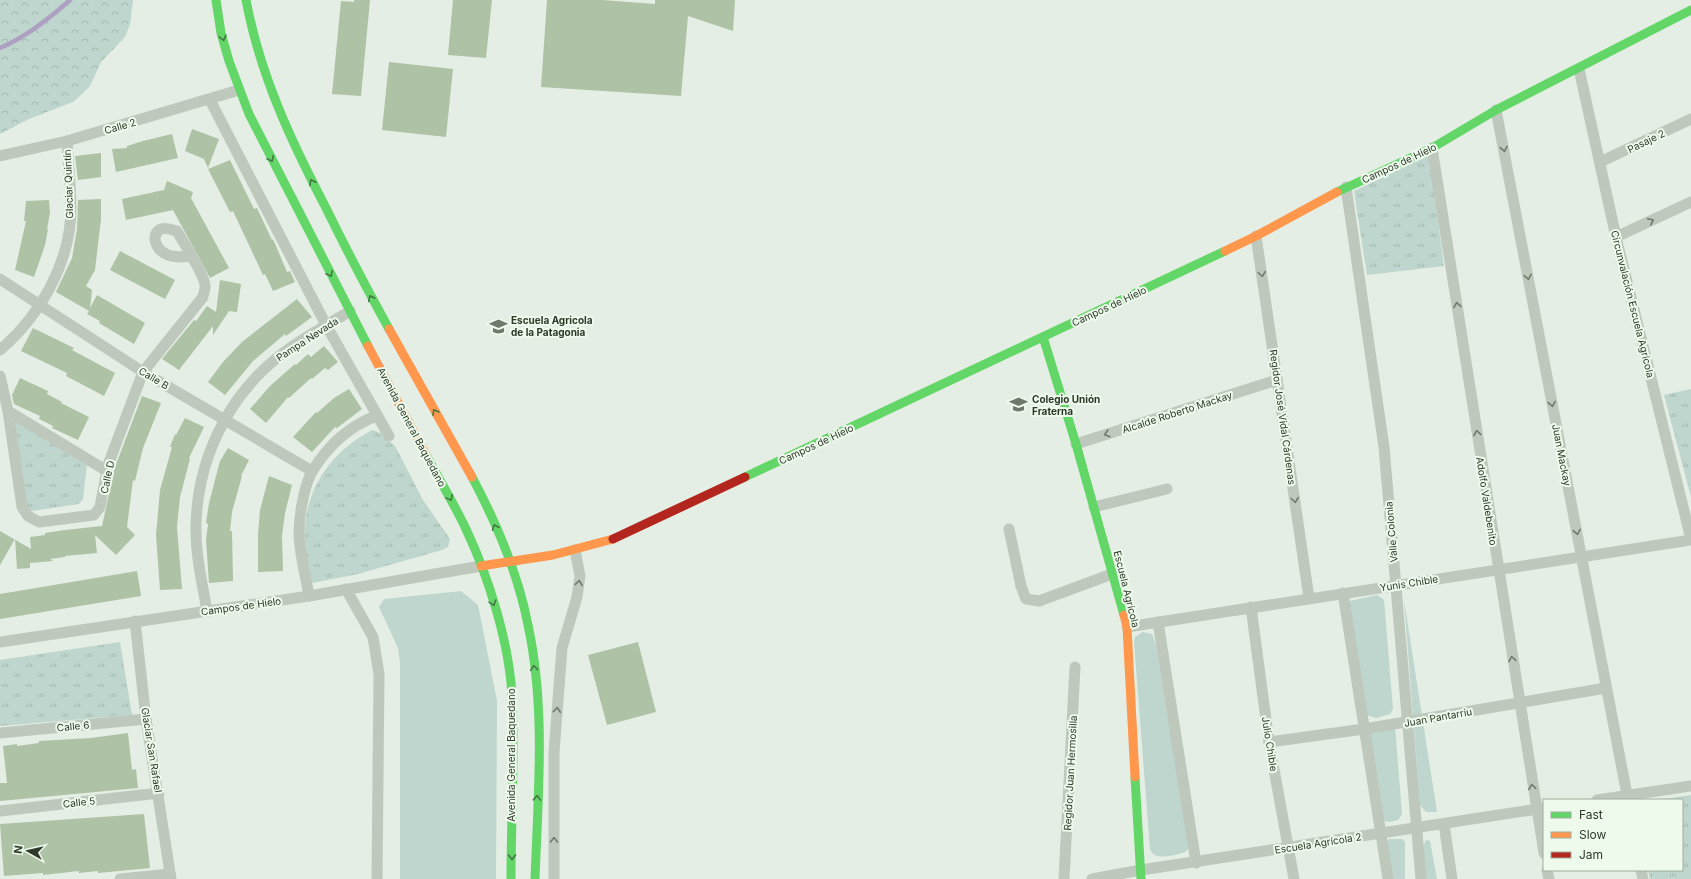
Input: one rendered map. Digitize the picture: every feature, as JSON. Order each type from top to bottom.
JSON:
[{"type":"street","name":"Avenida General Baquedano","points":[[216,0],[221,33],[239,90],[249,114],[350,311],[465,527],[481,566],[495,608],[507,659],[512,697],[511,879]]},
{"type":"street","points":[[247,0],[249,16],[262,70],[275,104],[304,167],[383,322],[469,473],[487,508],[510,562],[530,632],[537,701],[539,753],[535,879]]},
{"type":"street","name":"Campos de Hielo","points":[[0,642],[309,596],[510,562],[575,550],[623,535],[1256,236],[1346,188],[1432,148],[1496,110],[1579,69],[1691,10]]},
{"type":"street","name":"Circunvalación Escuela Agrícola","points":[[1579,69],[1616,237],[1691,540]]},
{"type":"street","name":"Calle 2","points":[[0,156],[67,141],[210,100],[239,90]]},
{"type":"street","points":[[210,100],[326,325],[376,416],[389,436]]},
{"type":"street","name":"Juan Mackay","points":[[1496,110],[1627,798]]},
{"type":"street","name":"Pasaje 2","points":[[1600,162],[1691,119]]},
{"type":"street","name":"Glaciar Quintín","points":[[0,350],[19,331],[40,305],[58,268],[69,229],[71,209],[67,141]]},
{"type":"street","name":"Adolfo Valdebenito","points":[[1432,148],[1519,703],[1540,809],[1543,842]]},
{"type":"street","name":"Valle Colonia","points":[[1346,188],[1384,447],[1407,722],[1418,828],[1421,879]]},
{"type":"street","points":[[1616,237],[1691,202]]},
{"type":"street","name":"Regidor José Vidal Cárdenas","points":[[1256,236],[1310,598]]},
{"type":"street","name":"Calle D","points":[[0,376],[8,411],[22,507],[28,516],[40,522],[94,515],[100,507],[107,471],[143,372],[203,297],[205,284],[191,256]]},
{"type":"street","name":"Calle B","points":[[0,279],[143,372],[312,471]]},
{"type":"street","name":"Pampa Nevada","points":[[208,611],[197,546],[198,503],[207,459],[225,419],[240,396],[263,371],[294,345],[350,311]]},
{"type":"street","name":"Escuela Agrícola","points":[[1043,337],[1076,444],[1127,627],[1134,774],[1141,874]]},
{"type":"street","name":"Alcalde Roberto Mackay","points":[[1076,444],[1277,380]]},
{"type":"street","points":[[8,411],[107,471]]},
{"type":"street","points":[[309,596],[299,533],[303,498],[312,471],[334,444],[360,422],[376,416]]},
{"type":"street","points":[[1094,507],[1167,489]]},
{"type":"street","points":[[1009,529],[1021,586],[1026,599],[1039,601],[1112,574]]},
{"type":"street","name":"Yunis Chible","points":[[1127,627],[1691,540]]},
{"type":"street","points":[[554,879],[554,752],[562,648],[577,597],[580,576],[575,550]]},
{"type":"street","points":[[346,589],[373,637],[379,674],[377,879]]},
{"type":"street","points":[[1343,593],[1388,879]]},
{"type":"street","name":"Julio Chible","points":[[1251,608],[1269,742],[1294,879]]},
{"type":"street","name":"Glaciar San Rafael","points":[[135,621],[146,719],[159,793],[171,877]]},
{"type":"street","points":[[1158,622],[1196,863]]},
{"type":"street","name":"Regidor Juan Hermosilla","points":[[1064,879],[1075,667]]},
{"type":"street","name":"Juan Pantarriu","points":[[1269,742],[1364,729],[1606,688]]},
{"type":"street","name":"Calle 6","points":[[0,733],[146,719]]},
{"type":"street","points":[[1612,799],[1627,798],[1691,786]]},
{"type":"street","name":"Calle 5","points":[[0,811],[159,793]]},
{"type":"street","name":"Escuela Agrícola 2","points":[[1092,879],[1141,874],[1196,863],[1540,809]]},
{"type":"street","points":[[1444,824],[1452,879]]},
{"type":"street","points":[[120,879],[171,877]]},
{"type":"green space","points":[[0,0],[133,0],[130,24],[125,37],[101,62],[90,86],[73,102],[29,119],[0,134]]},
{"type":"green space","points":[[1429,155],[1444,266],[1367,275],[1354,191]]},
{"type":"green space","points":[[1691,389],[1691,497],[1664,395]]},
{"type":"green space","points":[[15,421],[87,464],[83,499],[79,504],[32,511],[26,509]]},
{"type":"green space","points":[[372,430],[381,433],[395,446],[423,500],[450,539],[448,547],[358,574],[312,583],[306,560],[304,537],[306,515],[312,495],[321,476],[334,459],[351,443]]},
{"type":"green space","points":[[461,591],[478,605],[497,701],[496,879],[400,879],[400,663],[398,648],[379,607],[384,599]]},
{"type":"green space","points":[[1377,595],[1384,600],[1393,709],[1390,714],[1376,718],[1367,715],[1349,601]]},
{"type":"green space","points":[[1404,600],[1437,812],[1426,812],[1420,805]]},
{"type":"green space","points":[[1143,632],[1152,634],[1156,645],[1189,848],[1185,852],[1176,855],[1160,856],[1152,853],[1150,849],[1134,642],[1135,637]]},
{"type":"green space","points":[[120,642],[132,715],[0,726],[0,660]]},
{"type":"green space","points":[[1395,726],[1402,814],[1398,820],[1389,822],[1384,821],[1369,730]]},
{"type":"green space","points":[[1691,795],[1691,879],[1650,879],[1648,871],[1683,871],[1683,799],[1665,799]]},
{"type":"green space","points":[[1389,839],[1402,839],[1405,842],[1405,879],[1392,879],[1387,842]]},
{"type":"green space","points":[[1426,840],[1430,841],[1437,879],[1423,879],[1423,847]]},
{"type":"building","points":[[354,0],[370,0],[361,96],[332,94],[341,1],[354,2]]},
{"type":"building","points":[[453,0],[492,0],[486,58],[448,55]]},
{"type":"building","points":[[547,0],[602,0],[655,4],[655,0],[735,0],[733,31],[688,16],[681,96],[541,87]]},
{"type":"building","points":[[389,62],[453,69],[446,137],[382,130]]},
{"type":"building","points":[[192,129],[219,139],[208,168],[204,159],[185,151]]},
{"type":"building","points":[[172,134],[178,158],[116,172],[112,149],[127,148],[127,146],[143,141]]},
{"type":"building","points":[[101,153],[101,177],[78,180],[75,156]]},
{"type":"building","points":[[230,160],[254,209],[257,208],[272,240],[273,239],[287,272],[290,271],[295,282],[273,291],[265,274],[263,275],[233,211],[230,212],[208,169]]},
{"type":"building","points":[[167,181],[193,192],[191,198],[229,268],[210,278],[173,210],[126,220],[122,199],[164,190]]},
{"type":"building","points":[[101,199],[101,219],[95,270],[86,286],[92,290],[90,308],[97,295],[145,323],[134,344],[99,323],[100,321],[87,314],[89,311],[56,292],[72,258],[77,229],[78,200]]},
{"type":"building","points":[[49,200],[50,213],[45,245],[34,277],[15,270],[26,221],[24,221],[26,201]]},
{"type":"building","points":[[120,251],[175,280],[165,299],[110,270]]},
{"type":"building","points":[[220,280],[241,284],[237,312],[229,311],[213,335],[213,326],[179,370],[162,359],[194,320],[196,321],[207,306],[216,312]]},
{"type":"building","points":[[297,299],[312,317],[286,336],[285,334],[253,361],[225,395],[208,382],[223,362],[242,342]]},
{"type":"building","points":[[33,328],[74,348],[72,350],[115,373],[104,396],[66,376],[67,373],[21,351]]},
{"type":"building","points":[[324,346],[338,362],[328,370],[325,368],[312,379],[311,378],[289,398],[288,397],[266,423],[250,409],[270,386],[295,364],[296,365],[308,354],[311,357]]},
{"type":"building","points":[[20,378],[48,391],[47,394],[62,402],[61,403],[89,417],[78,440],[52,428],[53,426],[39,419],[40,416],[14,404],[12,395]]},
{"type":"building","points":[[349,389],[362,409],[337,428],[335,427],[312,452],[293,437],[316,412],[317,413],[334,398]]},
{"type":"building","points":[[142,396],[161,403],[143,448],[135,481],[133,480],[127,527],[135,535],[116,555],[95,535],[97,553],[65,556],[50,559],[53,561],[30,563],[30,568],[17,569],[15,540],[31,549],[30,537],[45,535],[45,533],[102,526],[115,467]]},
{"type":"building","points":[[185,418],[204,427],[189,458],[180,497],[177,527],[182,589],[160,590],[156,535],[160,490],[172,447],[170,447],[175,434],[176,435]]},
{"type":"building","points":[[228,448],[249,460],[241,476],[232,512],[230,531],[232,531],[233,581],[209,583],[206,540],[208,524],[206,523],[209,503],[220,461]]},
{"type":"building","points":[[269,476],[292,485],[285,513],[282,536],[283,571],[258,572],[260,510]]},
{"type":"building","points":[[0,531],[15,540],[0,565]]},
{"type":"building","points":[[137,571],[141,596],[0,619],[0,594]]},
{"type":"building","points":[[638,642],[656,712],[607,725],[588,655]]},
{"type":"building","points":[[128,733],[132,770],[136,769],[138,788],[0,801],[0,783],[7,783],[3,746],[17,744],[17,746],[39,743],[39,741],[91,738]]},
{"type":"building","points":[[144,814],[150,868],[98,873],[98,871],[79,873],[79,871],[43,875],[43,873],[4,876],[0,824]]},
{"type":"waterway","points":[[0,48],[37,27],[70,0]]},
{"type":"traffic: fast","points":[[216,0],[221,33],[229,61],[249,114],[368,346]]},
{"type":"traffic: fast","points":[[246,0],[259,55],[289,133],[341,239],[389,329]]},
{"type":"traffic: fast","points":[[1337,192],[1432,148],[1496,110],[1691,10]]},
{"type":"traffic: fast","points":[[745,477],[1225,251]]},
{"type":"traffic: fast","points":[[1043,337],[1076,444],[1124,615]]},
{"type":"traffic: fast","points":[[426,455],[456,509],[474,546],[496,610],[507,655],[513,721],[511,879]]},
{"type":"traffic: fast","points":[[472,477],[506,549],[524,606],[534,656],[539,720],[539,784],[535,879]]},
{"type":"traffic: fast","points":[[1135,777],[1141,879]]},
{"type":"traffic: slow","points":[[1225,251],[1337,192]]},
{"type":"traffic: slow","points":[[389,329],[472,477]]},
{"type":"traffic: slow","points":[[368,346],[426,455]]},
{"type":"traffic: slow","points":[[481,566],[553,555],[613,539]]},
{"type":"traffic: slow","points":[[1124,615],[1127,627],[1135,777]]},
{"type":"traffic: jam","points":[[613,539],[745,477]]},
{"type":"place","name":"Escuela Agricola de la Patagonia","points":[[498,326]]},
{"type":"place","name":"Colegio Unión Fraterna","points":[[1019,405]]}]
